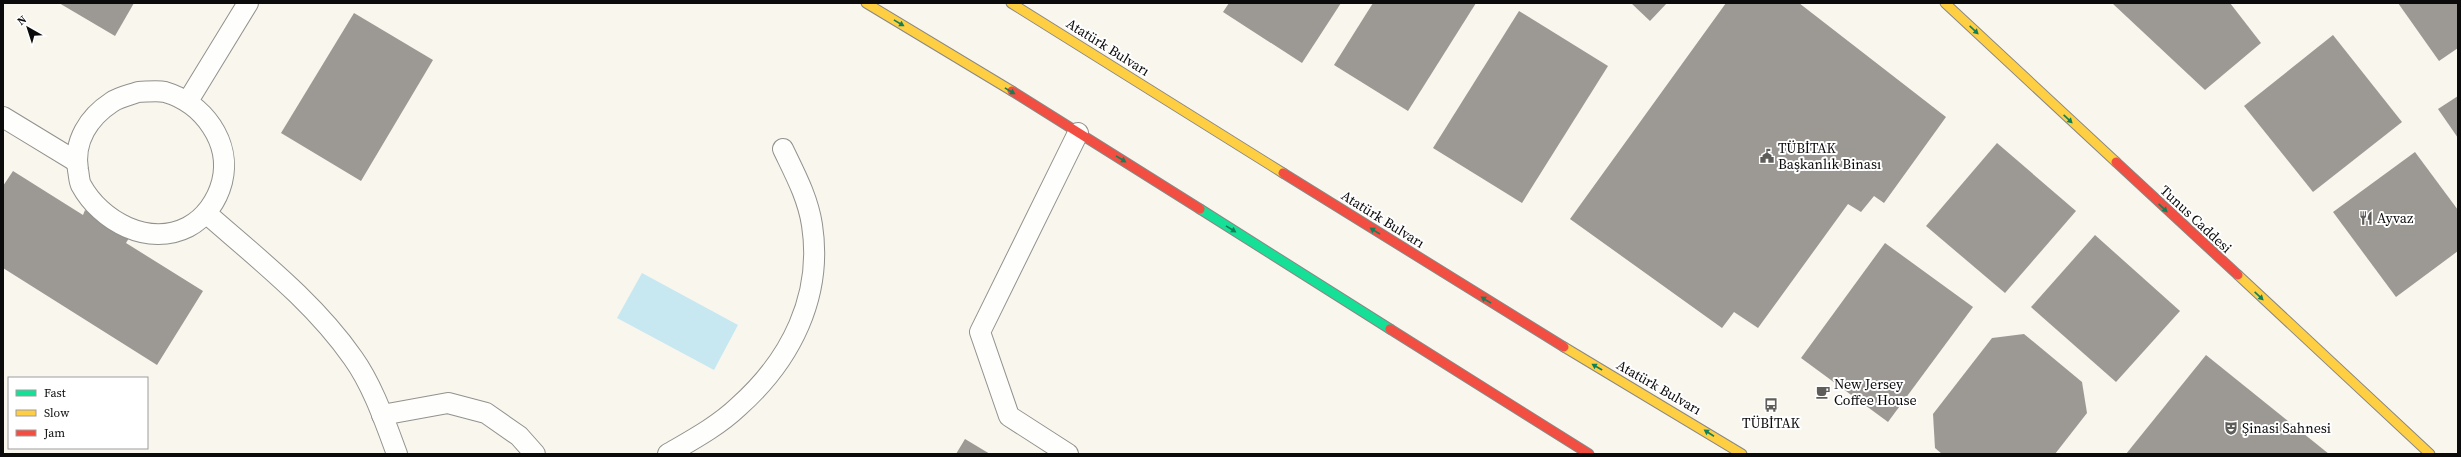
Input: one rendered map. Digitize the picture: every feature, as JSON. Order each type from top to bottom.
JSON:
[{"type":"main road","points":[[866,3],[1078,133],[1589,454]]},
{"type":"main road","name":"Atatürk Bulvarı","points":[[1011,3],[1533,329],[1742,454]]},
{"type":"main road","name":"Tunus Caddesi","points":[[1945,3],[2430,454]]},
{"type":"lane","points":[[188,101],[248,3]]},
{"type":"lane","points":[[138,92],[164,92],[188,101],[206,116],[218,136],[224,159],[222,182],[213,204],[206,213],[198,222],[180,231],[160,236],[136,231],[114,220],[95,204],[80,184],[77,162],[80,139],[93,117],[113,101],[138,92]]},
{"type":"lane","points":[[3,117],[77,162]]},
{"type":"lane","points":[[1068,454],[1008,416],[980,332],[1078,133]]},
{"type":"lane","points":[[668,454],[705,432],[738,408],[766,379],[803,317],[810,298],[814,275],[815,253],[812,224],[805,195],[783,149]]},
{"type":"lane","points":[[206,213],[283,280],[320,317],[353,358],[372,392],[397,454]]},
{"type":"lane","points":[[382,415],[448,403],[486,413],[519,436],[535,454]]},
{"type":"water","points":[[642,273],[738,325],[714,370],[617,318]]},
{"type":"building","points":[[59,3],[134,3],[115,36]]},
{"type":"building","points":[[1229,3],[1341,3],[1302,63],[1223,12]]},
{"type":"building","points":[[1373,3],[1476,3],[1408,111],[1334,65]]},
{"type":"building","points":[[1631,3],[1667,3],[1650,21]]},
{"type":"building","name":"TÜBİTAK Başkanlık Binası","points":[[1726,3],[1799,3],[1946,117],[1884,203],[1874,196],[1861,212],[1848,204],[1758,328],[1734,312],[1722,328],[1570,219]]},
{"type":"building","points":[[2112,3],[2230,3],[2261,43],[2205,90]]},
{"type":"building","points":[[2398,3],[2458,3],[2458,48],[2439,61]]},
{"type":"building","points":[[1519,11],[1608,66],[1522,203],[1433,148]]},
{"type":"building","points":[[354,13],[433,60],[361,181],[281,133]]},
{"type":"building","points":[[2333,35],[2402,122],[2313,192],[2244,106]]},
{"type":"building","points":[[2458,96],[2458,138],[2438,109]]},
{"type":"building","points":[[1997,143],[2076,211],[2005,293],[1926,226]]},
{"type":"building","points":[[2415,152],[2458,210],[2458,251],[2396,297],[2333,212]]},
{"type":"building","points":[[13,171],[83,215],[85,210],[129,238],[126,243],[203,291],[157,365],[3,268],[3,186]]},
{"type":"building","points":[[2095,235],[2180,311],[2116,382],[2031,307]]},
{"type":"building","points":[[1885,243],[1973,307],[1888,422],[1801,358]]},
{"type":"building","points":[[2024,334],[2082,382],[2087,413],[2055,454],[1942,454],[1935,448],[1933,414],[1992,338]]},
{"type":"building","points":[[2206,355],[2329,454],[2126,454]]},
{"type":"building","points":[[965,439],[990,454],[956,454]]},
{"type":"traffic: fast","points":[[1200,209],[1390,329]]},
{"type":"traffic: slow","points":[[866,3],[1012,91]]},
{"type":"traffic: slow","points":[[1011,3],[1283,173]]},
{"type":"traffic: slow","points":[[1945,3],[2116,162]]},
{"type":"traffic: slow","points":[[2238,275],[2430,454]]},
{"type":"traffic: slow","points":[[1564,347],[1742,454]]},
{"type":"traffic: jam","points":[[1012,91],[1200,209]]},
{"type":"traffic: jam","points":[[2116,162],[2238,275]]},
{"type":"traffic: jam","points":[[1283,173],[1564,347]]},
{"type":"traffic: jam","points":[[1390,329],[1589,454]]},
{"type":"place","name":"TÜBİTAK Başkanlık Binası","points":[[1767,156]]},
{"type":"place","name":"Ayvaz","points":[[2366,218]]},
{"type":"place","name":"New Jersey Coffee House","points":[[1823,392]]},
{"type":"place","name":"TÜBİTAK","points":[[1771,405]]},
{"type":"place","name":"Şinasi Sahnesi","points":[[2231,428]]}]
